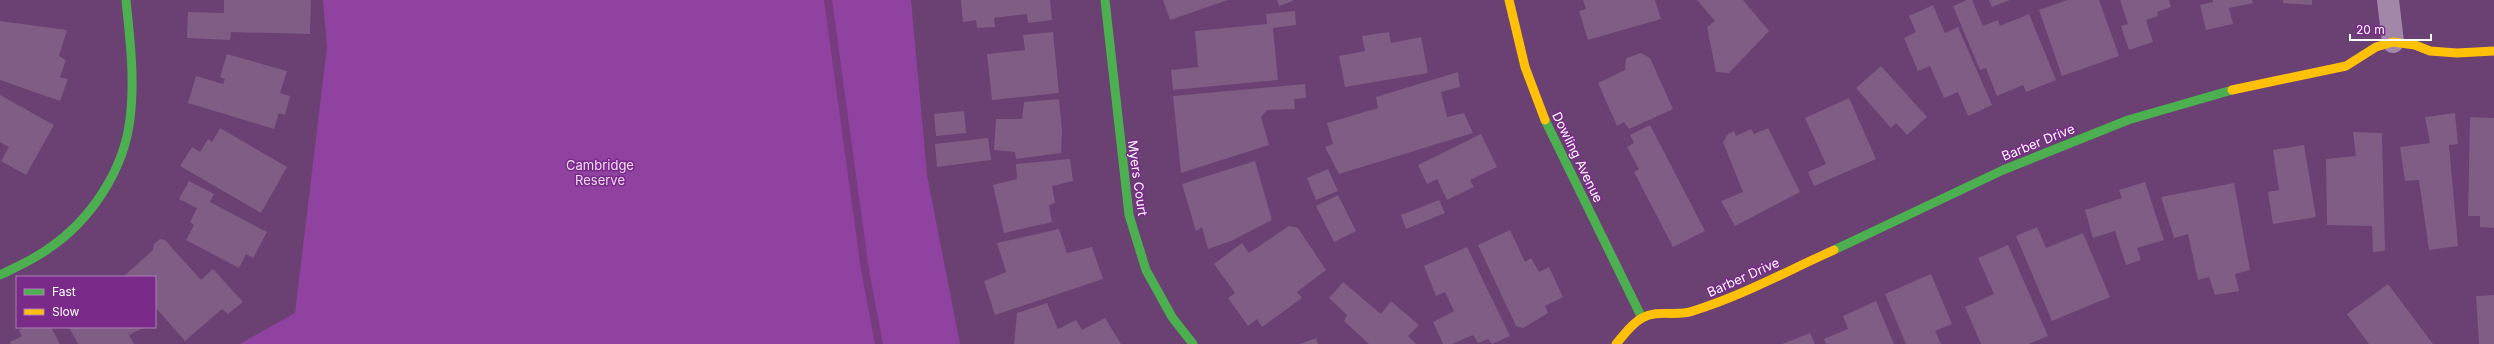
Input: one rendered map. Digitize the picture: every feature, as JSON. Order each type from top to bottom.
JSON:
[{"type":"street","points":[[0,275],[36,257],[62,237],[82,218],[99,195],[122,154],[128,135],[132,95],[126,0]]},
{"type":"street","name":"Myers Court","points":[[1106,0],[1129,215],[1146,270],[1172,317],[1193,344]]},
{"type":"street","name":"Dowling Avenue","points":[[1509,0],[1514,32],[1526,73],[1538,106],[1642,318]]},
{"type":"street","points":[[2388,0],[2393,42]]},
{"type":"street","name":"Barber Drive","points":[[1616,344],[1630,327],[1642,318],[1657,313],[1691,312],[1737,296],[2003,170],[2128,120],[2231,90],[2346,66],[2376,48],[2393,42],[2415,45],[2430,51],[2456,53],[2494,51]]},
{"type":"green space","name":"Cambridge Reserve","points":[[323,0],[911,0],[927,175],[960,344],[240,344],[295,313],[327,47]]},
{"type":"building","points":[[224,0],[311,0],[310,34],[231,32],[230,40],[187,38],[188,12],[224,13]]},
{"type":"building","points":[[961,0],[1050,0],[1052,20],[1028,23],[1027,14],[994,18],[995,27],[977,28],[976,20],[963,22]]},
{"type":"building","points":[[1163,0],[1228,0],[1170,20]]},
{"type":"building","points":[[1277,0],[1293,0],[1293,1],[1279,6]]},
{"type":"building","points":[[1583,0],[1655,0],[1661,19],[1588,40],[1579,11],[1586,9]]},
{"type":"building","points":[[1697,0],[1743,0],[1769,31],[1729,73],[1716,72],[1707,27],[1715,21]]},
{"type":"building","points":[[1967,0],[1972,0],[1983,26],[1998,20],[2000,26],[2029,14],[2056,80],[2026,92],[2023,85],[1997,96],[1986,68],[1980,70],[1953,6]]},
{"type":"building","points":[[1989,0],[2010,0],[1992,7]]},
{"type":"building","points":[[2067,0],[2099,0],[2119,56],[2062,76],[2039,10]]},
{"type":"building","points":[[2120,0],[2169,0],[2171,7],[2157,12],[2158,16],[2146,20],[2153,42],[2129,50],[2121,26],[2128,24]]},
{"type":"building","points":[[2213,0],[2252,0],[2253,3],[2229,8],[2233,24],[2206,30],[2200,5],[2213,2]]},
{"type":"building","points":[[2283,0],[2312,0],[2312,5],[2283,3]]},
{"type":"building","points":[[1933,5],[1945,33],[1958,27],[1992,105],[1968,116],[1958,92],[1944,98],[1930,66],[1918,71],[1904,38],[1916,32],[1909,16]]},
{"type":"building","points":[[1295,11],[1296,25],[1273,28],[1278,80],[1173,90],[1171,70],[1198,67],[1195,31],[1267,24],[1266,14]]},
{"type":"building","points":[[0,21],[67,30],[59,56],[66,60],[60,77],[68,79],[60,101],[0,80]]},
{"type":"building","points":[[1053,32],[1059,93],[992,100],[987,54],[1025,50],[1023,35]]},
{"type":"building","points":[[1389,32],[1391,43],[1421,37],[1428,73],[1345,87],[1339,56],[1365,51],[1362,36]]},
{"type":"building","points":[[1641,53],[1650,58],[1673,109],[1629,129],[1624,122],[1617,126],[1598,83],[1625,70],[1626,58]]},
{"type":"building","points":[[227,54],[287,71],[280,93],[290,96],[285,115],[279,113],[274,129],[188,103],[196,76],[223,84],[225,79],[220,77]]},
{"type":"building","points":[[1881,66],[1927,117],[1907,135],[1896,123],[1891,128],[1856,88]]},
{"type":"building","points":[[1458,72],[1460,87],[1441,92],[1447,117],[1464,113],[1473,133],[1339,174],[1325,147],[1333,144],[1327,123],[1378,108],[1376,97]]},
{"type":"building","points":[[1305,84],[1306,98],[1294,99],[1295,109],[1267,110],[1261,117],[1269,145],[1181,173],[1173,96]]},
{"type":"building","points":[[0,95],[54,125],[26,175],[1,161],[9,147],[0,142]]},
{"type":"building","points":[[1849,98],[1876,159],[1814,186],[1808,172],[1826,164],[1805,118]]},
{"type":"building","points":[[1059,99],[1062,131],[1061,153],[1016,159],[1015,152],[994,150],[996,119],[1022,119],[1024,102]]},
{"type":"building","points":[[964,111],[966,133],[936,136],[934,114]]},
{"type":"building","points":[[2455,113],[2458,144],[2449,145],[2458,246],[2429,250],[2419,180],[2405,181],[2400,147],[2430,143],[2425,117]]},
{"type":"building","points":[[2470,117],[2494,118],[2494,228],[2480,227],[2480,216],[2468,216]]},
{"type":"building","points":[[1650,125],[1705,231],[1673,247],[1634,172],[1639,169],[1627,147],[1634,143],[1630,135]]},
{"type":"building","points":[[220,128],[287,167],[261,213],[180,166],[192,147],[200,152],[208,139],[212,142]]},
{"type":"building","points":[[1768,128],[1800,192],[1735,226],[1721,201],[1743,192],[1723,142],[1728,134],[1734,131],[1736,136],[1751,129],[1754,134]]},
{"type":"building","points":[[2353,132],[2382,133],[2385,251],[2373,252],[2372,226],[2327,225],[2326,159],[2356,156]]},
{"type":"building","points":[[1481,134],[1497,167],[1470,180],[1474,187],[1447,200],[1437,179],[1427,184],[1418,165]]},
{"type":"building","points":[[988,138],[991,160],[937,167],[935,144]]},
{"type":"building","points":[[2304,145],[2316,217],[2273,224],[2268,192],[2279,190],[2273,150]]},
{"type":"building","points":[[1070,159],[1073,181],[1052,186],[1055,203],[1049,205],[1052,222],[1004,233],[993,185],[1017,179],[1016,164]]},
{"type":"building","points":[[1255,161],[1272,220],[1231,241],[1208,249],[1202,227],[1196,231],[1182,184]]},
{"type":"building","points":[[1328,169],[1338,191],[1316,200],[1307,178]]},
{"type":"building","points":[[189,181],[214,194],[210,202],[267,232],[253,258],[246,254],[239,268],[186,240],[194,225],[190,222],[197,208],[179,199]]},
{"type":"building","points":[[2145,182],[2164,240],[2137,248],[2141,260],[2126,265],[2115,231],[2093,238],[2085,210],[2122,198],[2119,190]]},
{"type":"building","points":[[2234,183],[2250,270],[2235,274],[2239,291],[2215,295],[2209,277],[2198,280],[2188,234],[2174,238],[2161,197]]},
{"type":"building","points":[[1338,195],[1356,231],[1334,242],[1316,206]]},
{"type":"building","points":[[1439,200],[1445,213],[1406,229],[1401,215]]},
{"type":"building","points":[[1289,226],[1298,228],[1326,270],[1297,292],[1302,298],[1262,327],[1257,319],[1248,326],[1228,298],[1235,293],[1214,264],[1242,243],[1249,253]]},
{"type":"building","points":[[2037,227],[2046,248],[2083,233],[2110,297],[2052,321],[2016,236]]},
{"type":"building","points":[[1059,229],[1067,253],[1092,247],[1103,279],[995,315],[984,281],[1006,272],[997,243]]},
{"type":"building","points":[[1510,230],[1525,262],[1531,258],[1539,272],[1549,267],[1563,297],[1545,306],[1548,313],[1523,328],[1516,326],[1478,245]]},
{"type":"building","points":[[160,239],[165,240],[201,280],[213,269],[243,302],[228,314],[222,309],[185,341],[156,308],[156,276],[124,276],[153,250],[154,244]]},
{"type":"building","points":[[2008,245],[2048,336],[2029,344],[1981,344],[1965,307],[1994,294],[1978,258]]},
{"type":"building","points":[[1467,247],[1510,336],[1492,344],[1488,339],[1478,343],[1473,335],[1452,344],[1443,344],[1433,322],[1454,311],[1445,292],[1436,296],[1424,266]]},
{"type":"building","points":[[1931,274],[1952,324],[1935,331],[1941,344],[1906,344],[1885,294]]},
{"type":"building","points":[[1343,282],[1381,314],[1391,301],[1419,325],[1408,336],[1416,344],[1369,344],[1344,321],[1347,315],[1329,298]]},
{"type":"building","points":[[2388,284],[2433,344],[2369,344],[2347,314]]},
{"type":"building","points":[[2494,295],[2494,344],[2479,344],[2476,296]]},
{"type":"building","points":[[1876,301],[1894,344],[1826,344],[1824,339],[1848,329],[1843,316]]},
{"type":"building","points":[[1047,303],[1058,329],[1076,320],[1082,330],[1105,318],[1121,344],[1014,344],[1017,313]]},
{"type":"building","points":[[23,328],[52,328],[60,344],[11,344],[10,342],[22,336],[19,330]]},
{"type":"building","points":[[70,328],[143,328],[129,335],[134,344],[78,344]]},
{"type":"building","points":[[1810,333],[1815,344],[1782,344]]},
{"type":"building","points":[[1316,338],[1318,344],[1300,344]]},
{"type":"waterway","points":[[828,0],[865,270],[879,344]]},
{"type":"traffic: fast","points":[[0,275],[36,257],[64,237],[91,209],[113,175],[127,138],[130,119],[132,89],[131,59],[126,0]]},
{"type":"traffic: fast","points":[[1105,0],[1129,215],[1146,270],[1172,317],[1193,344]]},
{"type":"traffic: fast","points":[[1834,250],[2003,170],[2128,120],[2232,90]]},
{"type":"traffic: fast","points":[[1545,120],[1642,318]]},
{"type":"traffic: slow","points":[[1509,0],[1525,67],[1545,120]]},
{"type":"traffic: slow","points":[[2232,90],[2346,66],[2376,47],[2393,42],[2415,45],[2430,51],[2457,53],[2494,51]]},
{"type":"traffic: slow","points":[[1616,344],[1634,323],[1648,315],[1661,313],[1687,313],[1711,305],[1747,291],[1834,250]]}]
